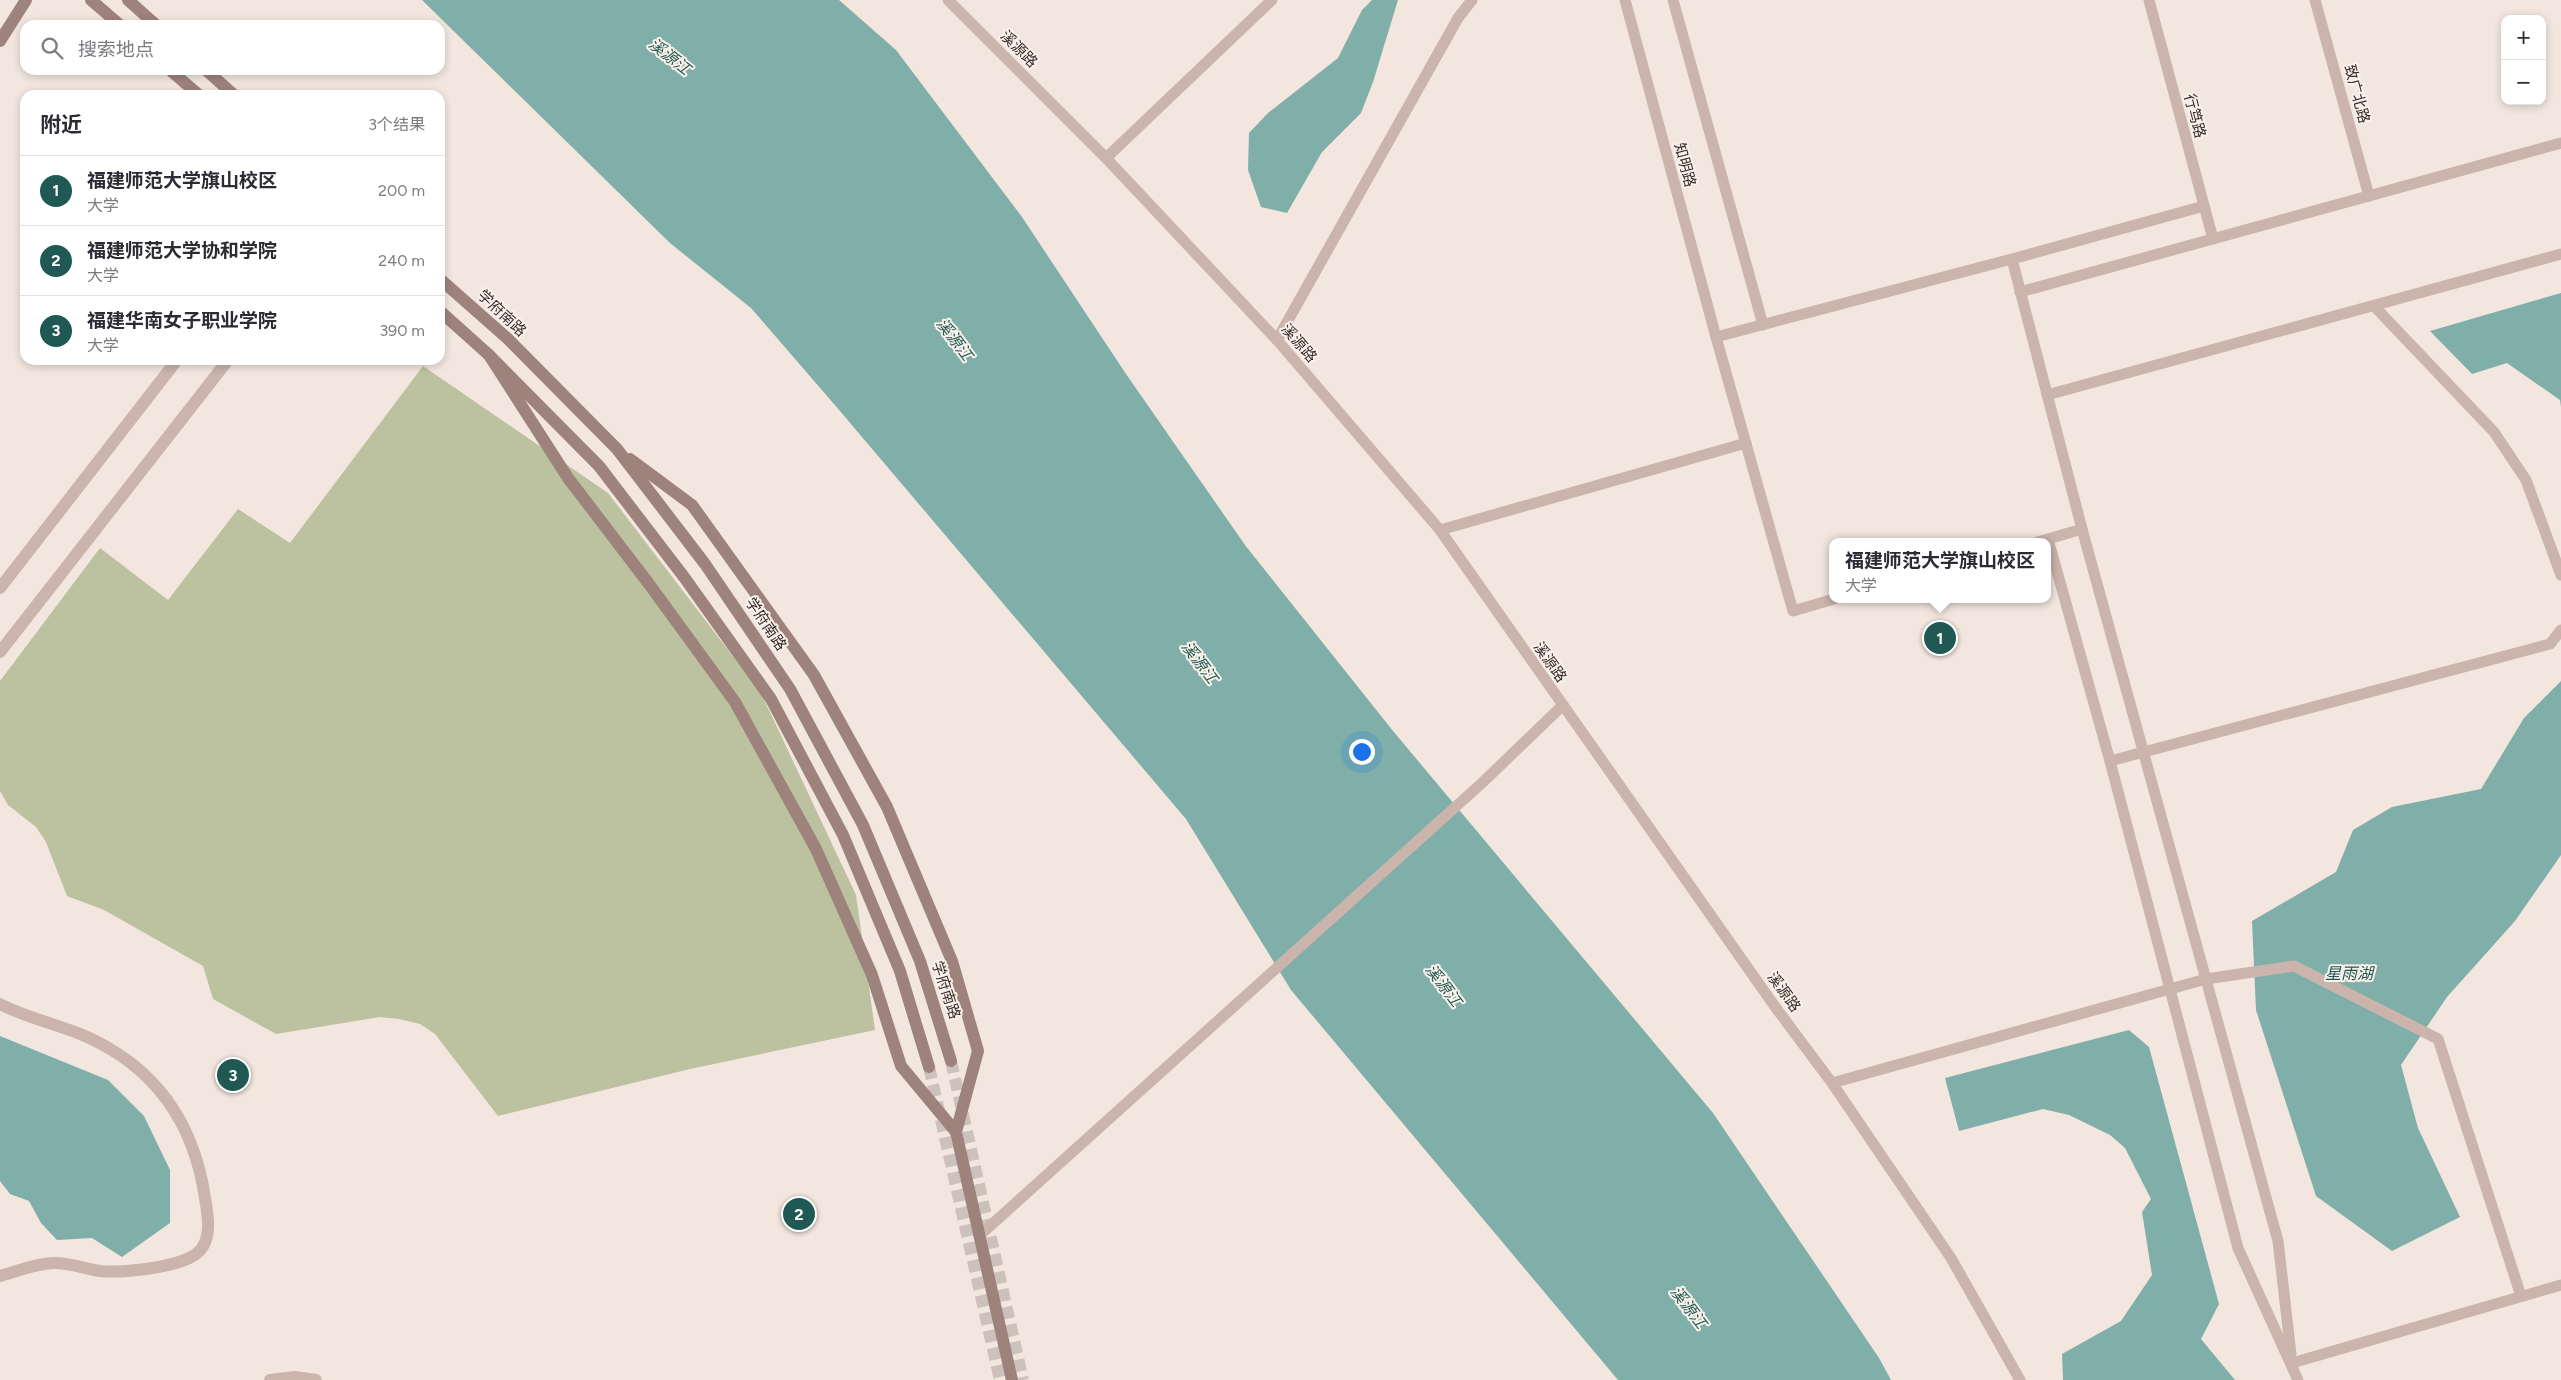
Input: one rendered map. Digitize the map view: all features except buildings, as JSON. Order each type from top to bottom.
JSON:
[{"type":"main road","points":[[0,41],[26,0]]},
{"type":"main road","points":[[91,0],[114,20]]},
{"type":"main road","points":[[128,0],[150,20]]},
{"type":"main road","points":[[176,75],[193,90]]},
{"type":"main road","points":[[212,75],[228,90]]},
{"type":"main road","name":"学府南路","points":[[445,283],[507,338],[617,449],[706,564],[790,689],[862,825],[920,961],[952,1061]]},
{"type":"main road","points":[[445,315],[489,355],[599,466],[684,577],[771,699],[843,835],[900,971],[929,1067]]},
{"type":"main road","points":[[489,355],[568,478],[649,584],[735,702],[816,849],[872,975],[901,1066],[956,1132],[1012,1380]]},
{"type":"main road","points":[[617,449],[692,505],[814,675],[887,807],[952,962],[978,1050],[956,1132]]},
{"type":"street","points":[[0,588],[173,365]]},
{"type":"street","points":[[0,652],[224,365]]},
{"type":"street","points":[[0,1004],[86,1037],[128,1060],[155,1084],[181,1124],[196,1154],[202,1178],[208,1231],[204,1245],[196,1254],[167,1264],[121,1271],[100,1271],[53,1263],[0,1276]]},
{"type":"street","points":[[270,1380],[295,1377],[316,1380]]},
{"type":"lane","name":"溪源路","points":[[948,0],[1106,158],[1277,340],[1440,530],[1776,1008],[1832,1083],[1951,1258],[2020,1380]]},
{"type":"lane","points":[[1106,158],[1272,0]]},
{"type":"lane","points":[[1277,340],[1458,18],[1472,0]]},
{"type":"lane","name":"知明路","points":[[1625,0],[1716,338],[1793,611],[1829,600]]},
{"type":"lane","points":[[1673,0],[1763,325]]},
{"type":"lane","name":"行笃路","points":[[2149,0],[2213,239]]},
{"type":"lane","name":"致广北路","points":[[2315,0],[2369,196]]},
{"type":"lane","points":[[2020,292],[2561,143]]},
{"type":"lane","points":[[1716,338],[2204,206]]},
{"type":"lane","points":[[2047,395],[2561,254]]},
{"type":"lane","points":[[2012,259],[2082,529],[2278,1241],[2292,1363]]},
{"type":"lane","points":[[2374,306],[2494,432],[2526,480],[2561,575]]},
{"type":"lane","points":[[1440,530],[1746,443]]},
{"type":"lane","points":[[2050,538],[2082,529]]},
{"type":"lane","points":[[2051,566],[2110,761],[2168,989],[2238,1248],[2292,1363],[2298,1380]]},
{"type":"lane","points":[[2110,761],[2550,644],[2561,630]]},
{"type":"lane","points":[[979,1236],[1482,783],[1562,706]]},
{"type":"lane","points":[[1832,1083],[2206,979],[2294,966],[2438,1039],[2521,1296]]},
{"type":"lane","points":[[2292,1363],[2561,1285]]},
{"type":"green space","points":[[423,366],[608,493],[761,693],[856,895],[875,1030],[690,1069],[498,1116],[435,1034],[420,1024],[380,1017],[276,1034],[213,999],[203,966],[104,910],[67,896],[46,842],[36,827],[8,805],[0,791],[0,681],[100,548],[168,600],[238,509],[290,543]]},
{"type":"water","name":"溪源江","points":[[422,0],[839,0],[896,50],[1022,217],[1126,374],[1245,545],[1393,731],[1713,1113],[1879,1358],[1891,1380],[1618,1380],[1291,990],[1186,819],[834,404],[751,308],[670,243],[445,23],[445,20],[442,20]]},
{"type":"water","points":[[1372,0],[1398,0],[1373,82],[1361,113],[1322,152],[1287,213],[1261,207],[1248,170],[1249,133],[1268,113],[1338,58],[1362,10]]},
{"type":"water","points":[[2561,293],[2561,407],[2560,400],[2507,363],[2472,374],[2430,331]]},
{"type":"water","name":"星雨湖","points":[[2561,681],[2561,855],[2515,921],[2447,997],[2401,1065],[2418,1128],[2460,1217],[2392,1251],[2316,1196],[2256,1010],[2252,921],[2336,872],[2353,830],[2392,807],[2481,789],[2524,718]]},
{"type":"water","points":[[2129,1030],[2149,1047],[2219,1304],[2201,1339],[2235,1380],[2063,1380],[2062,1354],[2121,1321],[2152,1275],[2142,1212],[2151,1199],[2125,1148],[2110,1135],[2069,1115],[2043,1109],[1959,1131],[1945,1078]]},
{"type":"water","points":[[0,1036],[108,1080],[144,1116],[170,1170],[170,1223],[122,1257],[92,1238],[57,1240],[41,1223],[29,1201],[10,1194],[0,1181]]},
{"type":"tunnel","points":[[951,1061],[1023,1380]]},
{"type":"tunnel","points":[[929,1067],[1000,1380]]},
{"type":"place","name":"福建师范大学旗山校区","points":[[1940,638]]},
{"type":"place","name":"福建华南女子职业学院","points":[[233,1075]]},
{"type":"place","name":"福建师范大学协和学院","points":[[799,1214]]}]
